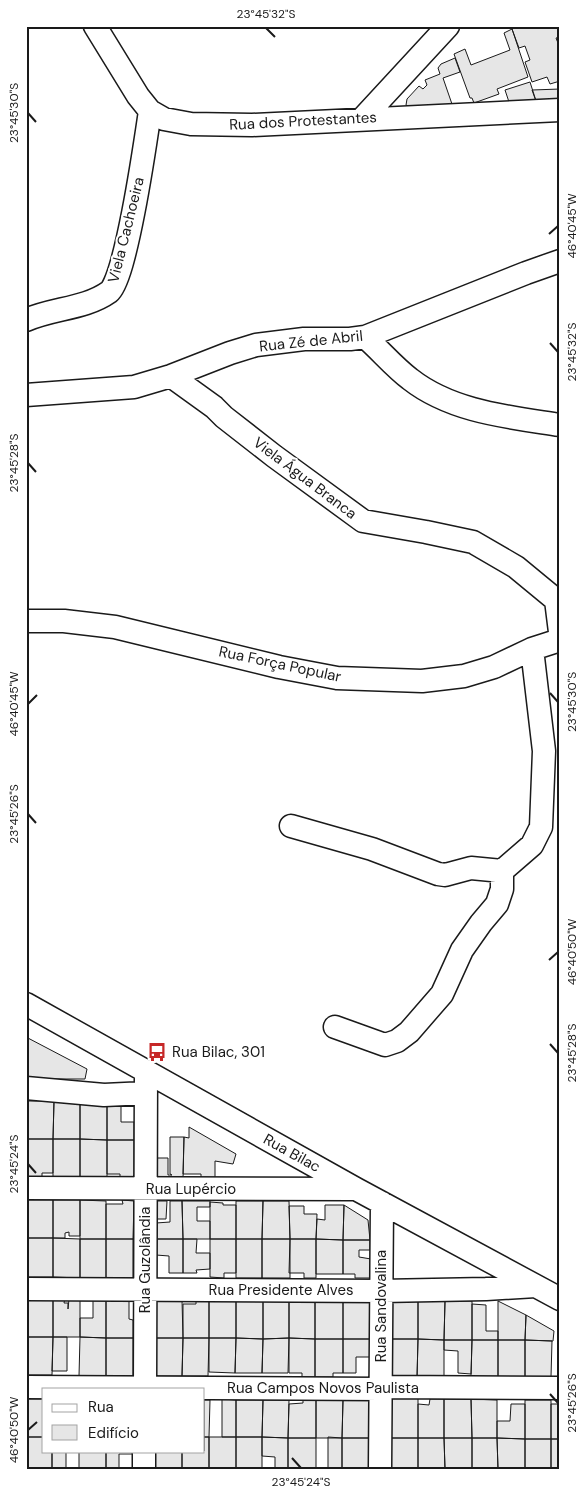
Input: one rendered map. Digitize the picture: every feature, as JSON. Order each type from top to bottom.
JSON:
[{"type":"street","points":[[95,26],[138,96],[150,111]]},
{"type":"street","points":[[363,118],[448,26]]},
{"type":"street","name":"Rua dos Protestantes","points":[[150,111],[164,119],[191,124],[216,125],[560,110]]},
{"type":"street","name":"Viela Cachoeira","points":[[26,320],[38,314],[93,301],[111,290],[118,274],[136,203],[150,111]]},
{"type":"street","name":"Rua Zé de Abril","points":[[26,395],[134,387],[171,376],[256,345],[304,339],[350,339],[365,337],[560,261]]},
{"type":"street","points":[[365,337],[409,378],[424,389],[446,400],[467,408],[501,416],[560,424]]},
{"type":"street","name":"Viela Água Branca","points":[[171,376],[214,407],[274,456],[363,521],[473,542],[516,567],[556,600],[560,632]]},
{"type":"street","name":"Rua Força Popular","points":[[26,621],[64,621],[115,627],[279,667],[337,678],[422,681],[464,676],[494,667],[560,640]]},
{"type":"street","points":[[291,826],[372,849],[438,874],[445,875],[471,868],[502,871],[532,845],[541,827],[551,790],[544,751],[532,650]]},
{"type":"street","points":[[335,1027],[385,1045],[397,1041],[409,1032],[442,994],[462,950],[497,904],[502,889],[502,871]]},
{"type":"street","name":"Rua Bilac","points":[[26,1004],[146,1082],[356,1189],[560,1299]]},
{"type":"street","points":[[26,1088],[104,1094],[146,1082]]},
{"type":"street","name":"Rua Guzolândia","points":[[145,1388],[146,1082]]},
{"type":"street","name":"Rua Lupércio","points":[[26,1188],[356,1189]]},
{"type":"street","name":"Rua Sandovalina","points":[[380,1469],[382,1203]]},
{"type":"street","name":"Rua Presidente Alves","points":[[26,1289],[381,1290],[486,1289],[536,1286]]},
{"type":"street","name":"Rua Campos Novos Paulista","points":[[26,1387],[86,1388]]},
{"type":"street","name":"Rua Campos Novos Paulista","points":[[205,1389],[560,1388]]},
{"type":"street","points":[[144,1452],[144,1469]]},
{"type":"building","points":[[518,26],[560,26],[560,37],[556,38],[560,48],[560,81],[550,84],[547,77],[532,82],[525,62],[530,60],[525,46],[519,48],[512,29]]},
{"type":"building","points":[[512,29],[528,77],[497,89],[499,94],[474,103],[472,98],[470,98],[454,54],[465,49],[471,65],[510,50],[504,33]]},
{"type":"building","points":[[455,58],[460,72],[443,78],[453,107],[409,107],[406,105],[407,99],[419,86],[423,89],[427,85],[425,80],[440,74],[438,68],[441,64]]},
{"type":"building","points":[[530,82],[537,104],[510,105],[505,90]]},
{"type":"building","points":[[560,89],[560,103],[537,104],[532,90]]},
{"type":"building","points":[[26,1037],[87,1069],[85,1079],[26,1079]]},
{"type":"building","points":[[28,1101],[54,1101],[53,1139],[27,1139]]},
{"type":"building","points":[[54,1101],[80,1102],[80,1139],[53,1139]]},
{"type":"building","points":[[80,1102],[107,1102],[107,1140],[80,1139]]},
{"type":"building","points":[[107,1102],[121,1106],[121,1122],[134,1122],[134,1140],[107,1140]]},
{"type":"building","points":[[189,1127],[236,1154],[233,1164],[215,1161],[215,1179],[201,1179],[201,1174],[183,1174],[184,1137],[189,1138]]},
{"type":"building","points":[[170,1137],[184,1137],[183,1179],[156,1179],[156,1158],[168,1158],[168,1175],[172,1175],[170,1174]]},
{"type":"building","points":[[27,1139],[53,1139],[53,1173],[42,1173],[42,1177],[27,1177]]},
{"type":"building","points":[[53,1139],[80,1139],[80,1177],[53,1177]]},
{"type":"building","points":[[80,1139],[107,1140],[107,1177],[80,1177]]},
{"type":"building","points":[[107,1140],[134,1140],[134,1178],[120,1178],[120,1174],[107,1174]]},
{"type":"building","points":[[27,1200],[53,1200],[53,1238],[27,1238]]},
{"type":"building","points":[[53,1200],[80,1200],[80,1236],[69,1236],[69,1232],[65,1233],[65,1238],[53,1238]]},
{"type":"building","points":[[80,1200],[106,1201],[106,1239],[80,1239]]},
{"type":"building","points":[[122,1200],[134,1201],[133,1239],[106,1239],[106,1204],[123,1204]]},
{"type":"building","points":[[156,1201],[167,1201],[166,1219],[156,1219]]},
{"type":"building","points":[[170,1201],[182,1201],[183,1239],[156,1239],[156,1223],[170,1222]]},
{"type":"building","points":[[182,1201],[210,1201],[210,1207],[197,1207],[197,1221],[210,1221],[210,1239],[183,1239]]},
{"type":"building","points":[[236,1201],[263,1201],[262,1239],[236,1239]]},
{"type":"building","points":[[263,1201],[289,1201],[290,1239],[262,1239]]},
{"type":"building","points":[[210,1202],[236,1205],[236,1239],[210,1239]]},
{"type":"building","points":[[325,1205],[344,1205],[343,1240],[316,1239],[317,1219],[325,1220]]},
{"type":"building","points":[[344,1205],[368,1220],[370,1240],[343,1240]]},
{"type":"building","points":[[289,1206],[304,1206],[304,1214],[317,1214],[316,1239],[290,1239]]},
{"type":"building","points":[[27,1238],[53,1238],[53,1277],[26,1277]]},
{"type":"building","points":[[53,1238],[80,1239],[80,1278],[53,1277]]},
{"type":"building","points":[[80,1239],[106,1239],[106,1278],[80,1278]]},
{"type":"building","points":[[106,1239],[133,1239],[133,1278],[106,1278]]},
{"type":"building","points":[[156,1239],[183,1239],[183,1273],[169,1273],[169,1256],[156,1255]]},
{"type":"building","points":[[183,1239],[197,1239],[196,1253],[210,1253],[210,1269],[196,1270],[197,1273],[183,1273]]},
{"type":"building","points":[[210,1239],[236,1239],[236,1273],[224,1273],[224,1278],[210,1277]]},
{"type":"building","points":[[236,1239],[262,1239],[262,1278],[236,1278]]},
{"type":"building","points":[[262,1239],[290,1239],[290,1278],[262,1278]]},
{"type":"building","points":[[290,1239],[316,1239],[316,1278],[304,1278],[304,1273],[289,1273]]},
{"type":"building","points":[[316,1239],[343,1240],[343,1274],[316,1274]]},
{"type":"building","points":[[343,1240],[370,1240],[370,1250],[359,1250],[359,1257],[371,1259],[371,1278],[355,1278],[355,1274],[343,1274]]},
{"type":"building","points":[[53,1298],[53,1337],[26,1337],[27,1299]]},
{"type":"building","points":[[53,1298],[65,1298],[64,1303],[68,1303],[68,1309],[69,1299],[80,1298],[80,1337],[53,1337]]},
{"type":"building","points":[[93,1299],[106,1299],[106,1338],[80,1337],[80,1318],[93,1318]]},
{"type":"building","points":[[106,1299],[129,1299],[129,1319],[133,1320],[133,1338],[106,1338]]},
{"type":"building","points":[[156,1300],[182,1300],[183,1338],[155,1338]]},
{"type":"building","points":[[196,1300],[209,1300],[209,1338],[183,1338],[183,1304],[196,1304]]},
{"type":"building","points":[[209,1300],[236,1300],[236,1338],[209,1338]]},
{"type":"building","points":[[236,1300],[263,1300],[263,1339],[236,1338]]},
{"type":"building","points":[[263,1300],[289,1300],[289,1338],[263,1339]]},
{"type":"building","points":[[289,1300],[315,1300],[315,1339],[289,1338]]},
{"type":"building","points":[[315,1300],[343,1300],[343,1339],[315,1339]]},
{"type":"building","points":[[343,1300],[370,1300],[370,1339],[343,1339]]},
{"type":"building","points":[[392,1301],[418,1301],[418,1339],[391,1339]]},
{"type":"building","points":[[418,1301],[445,1301],[444,1340],[418,1339]]},
{"type":"building","points":[[445,1301],[472,1301],[472,1340],[444,1340]]},
{"type":"building","points":[[498,1301],[526,1315],[525,1340],[498,1340]]},
{"type":"building","points":[[472,1304],[486,1305],[486,1331],[498,1331],[498,1340],[472,1340]]},
{"type":"building","points":[[526,1315],[554,1331],[553,1341],[525,1340]]},
{"type":"building","points":[[26,1337],[53,1337],[52,1375],[26,1375]]},
{"type":"building","points":[[53,1337],[67,1337],[67,1371],[52,1371]]},
{"type":"building","points":[[80,1337],[106,1338],[106,1376],[79,1376]]},
{"type":"building","points":[[106,1338],[133,1338],[133,1376],[106,1376]]},
{"type":"building","points":[[155,1338],[183,1338],[182,1376],[155,1376]]},
{"type":"building","points":[[183,1338],[209,1338],[208,1376],[182,1376]]},
{"type":"building","points":[[209,1338],[236,1338],[235,1373],[209,1372]]},
{"type":"building","points":[[236,1338],[263,1339],[262,1373],[235,1373]]},
{"type":"building","points":[[289,1338],[288,1373],[262,1373],[263,1339]]},
{"type":"building","points":[[289,1338],[315,1339],[315,1377],[302,1377],[302,1373],[289,1373]]},
{"type":"building","points":[[315,1339],[343,1339],[343,1373],[333,1373],[333,1377],[315,1377]]},
{"type":"building","points":[[343,1339],[370,1339],[370,1357],[356,1357],[356,1373],[343,1373]]},
{"type":"building","points":[[391,1339],[418,1339],[417,1378],[390,1378]]},
{"type":"building","points":[[418,1339],[444,1340],[444,1377],[417,1378]]},
{"type":"building","points":[[444,1340],[472,1340],[471,1374],[458,1373],[458,1351],[444,1350]]},
{"type":"building","points":[[472,1340],[498,1340],[498,1377],[471,1377]]},
{"type":"building","points":[[498,1340],[525,1340],[525,1378],[498,1377]]},
{"type":"building","points":[[525,1340],[552,1341],[551,1377],[525,1378]]},
{"type":"building","points":[[391,1398],[418,1398],[418,1438],[391,1438]]},
{"type":"building","points":[[26,1399],[42,1399],[42,1437],[26,1437]]},
{"type":"building","points":[[222,1399],[236,1400],[236,1437],[222,1437]]},
{"type":"building","points":[[430,1399],[444,1399],[444,1438],[418,1438],[418,1404],[429,1405]]},
{"type":"building","points":[[444,1399],[471,1399],[472,1438],[444,1438]]},
{"type":"building","points":[[471,1399],[497,1400],[497,1438],[472,1438]]},
{"type":"building","points":[[205,1400],[210,1400],[209,1437],[205,1437]]},
{"type":"building","points":[[236,1400],[263,1400],[262,1437],[236,1437]]},
{"type":"building","points":[[263,1400],[289,1400],[288,1438],[262,1437]]},
{"type":"building","points":[[303,1400],[316,1400],[316,1438],[288,1438],[289,1404],[303,1403]]},
{"type":"building","points":[[316,1400],[343,1400],[342,1438],[316,1438]]},
{"type":"building","points":[[343,1400],[370,1400],[370,1438],[342,1438]]},
{"type":"building","points":[[525,1400],[551,1400],[551,1439],[525,1439]]},
{"type":"building","points":[[511,1404],[525,1404],[525,1439],[497,1438],[497,1421],[510,1421]]},
{"type":"building","points":[[551,1404],[560,1404],[560,1439],[551,1439]]},
{"type":"building","points":[[26,1437],[42,1437],[42,1452],[52,1452],[52,1469],[26,1469]]},
{"type":"building","points":[[205,1437],[209,1437],[209,1469],[182,1469],[182,1452],[205,1452]]},
{"type":"building","points":[[209,1437],[236,1437],[236,1469],[209,1469]]},
{"type":"building","points":[[236,1437],[262,1437],[262,1469],[236,1469]]},
{"type":"building","points":[[262,1437],[288,1438],[288,1469],[275,1469],[275,1457],[262,1456]]},
{"type":"building","points":[[328,1437],[342,1438],[342,1469],[328,1469]]},
{"type":"building","points":[[288,1438],[316,1438],[316,1469],[288,1469]]},
{"type":"building","points":[[342,1438],[370,1438],[370,1469],[342,1469]]},
{"type":"building","points":[[391,1438],[418,1438],[418,1469],[391,1469]]},
{"type":"building","points":[[418,1438],[444,1438],[445,1469],[418,1469]]},
{"type":"building","points":[[444,1438],[472,1438],[472,1469],[445,1469]]},
{"type":"building","points":[[472,1438],[497,1438],[498,1469],[472,1469]]},
{"type":"building","points":[[497,1438],[525,1439],[525,1469],[498,1469]]},
{"type":"building","points":[[525,1439],[551,1439],[551,1469],[525,1469]]},
{"type":"building","points":[[551,1439],[560,1439],[560,1469],[551,1469]]},
{"type":"building","points":[[52,1452],[66,1452],[66,1469],[52,1469]]},
{"type":"building","points":[[79,1452],[106,1452],[106,1469],[79,1469]]},
{"type":"building","points":[[106,1452],[132,1452],[132,1454],[119,1454],[119,1469],[106,1469]]},
{"type":"building","points":[[155,1452],[182,1452],[182,1469],[155,1469]]},
{"type":"place","name":"Rua Bilac, 301","points":[[157,1052]]}]
